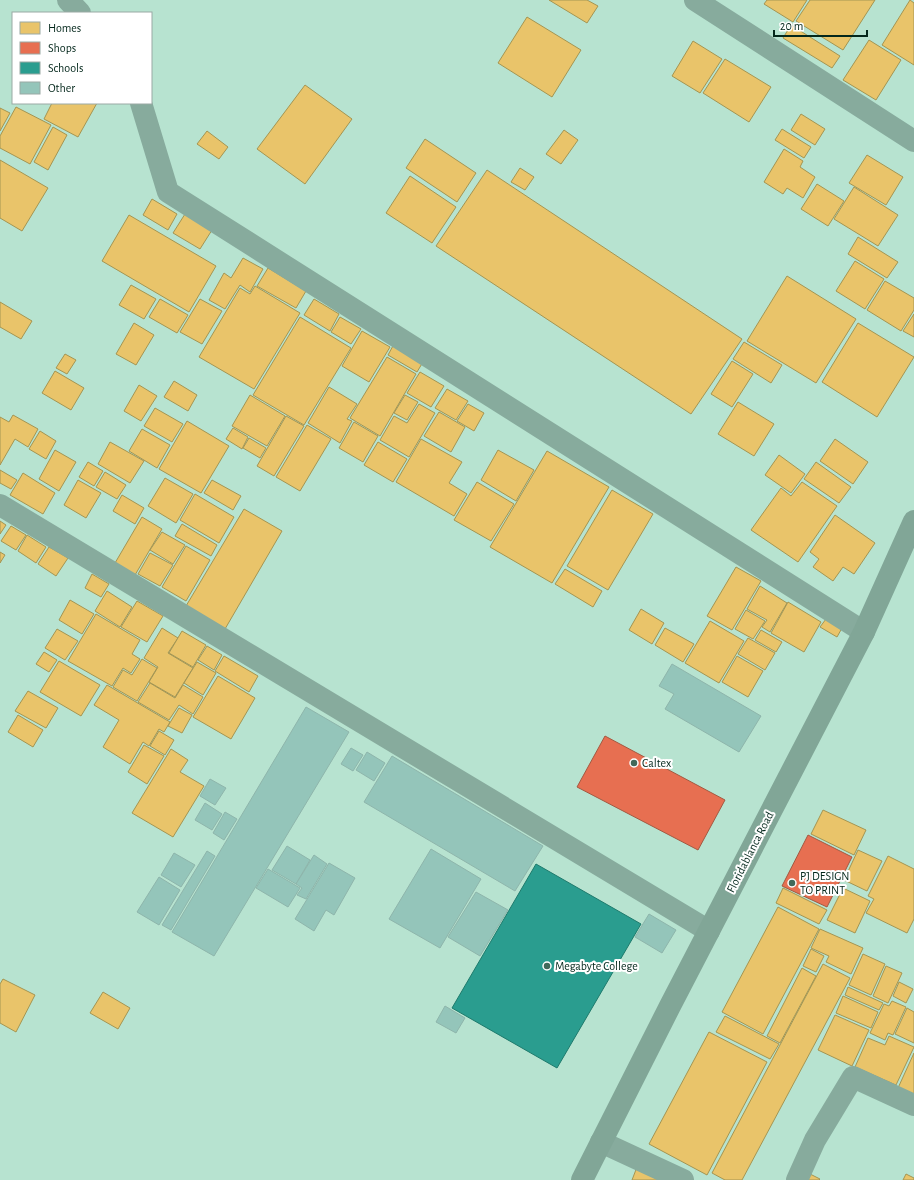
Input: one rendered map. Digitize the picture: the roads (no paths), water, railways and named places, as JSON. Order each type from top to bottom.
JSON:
[{"type":"main road","name":"Floridablanca Road","points":[[582,1180],[864,632],[914,521]]},
{"type":"street","points":[[68,0],[79,12]]},
{"type":"street","points":[[695,0],[914,141]]},
{"type":"street","points":[[141,104],[168,192],[864,632]]},
{"type":"street","points":[[0,505],[709,931]]},
{"type":"street","points":[[797,1180],[815,1140],[853,1077],[914,1105]]},
{"type":"street","points":[[601,1142],[683,1180]]},
{"type":"place","name":"Caltex","points":[[634,763]]},
{"type":"place","name":"PJ DESIGN TO PRINT","points":[[792,883]]},
{"type":"place","name":"Megabyte College","points":[[547,966]]}]
